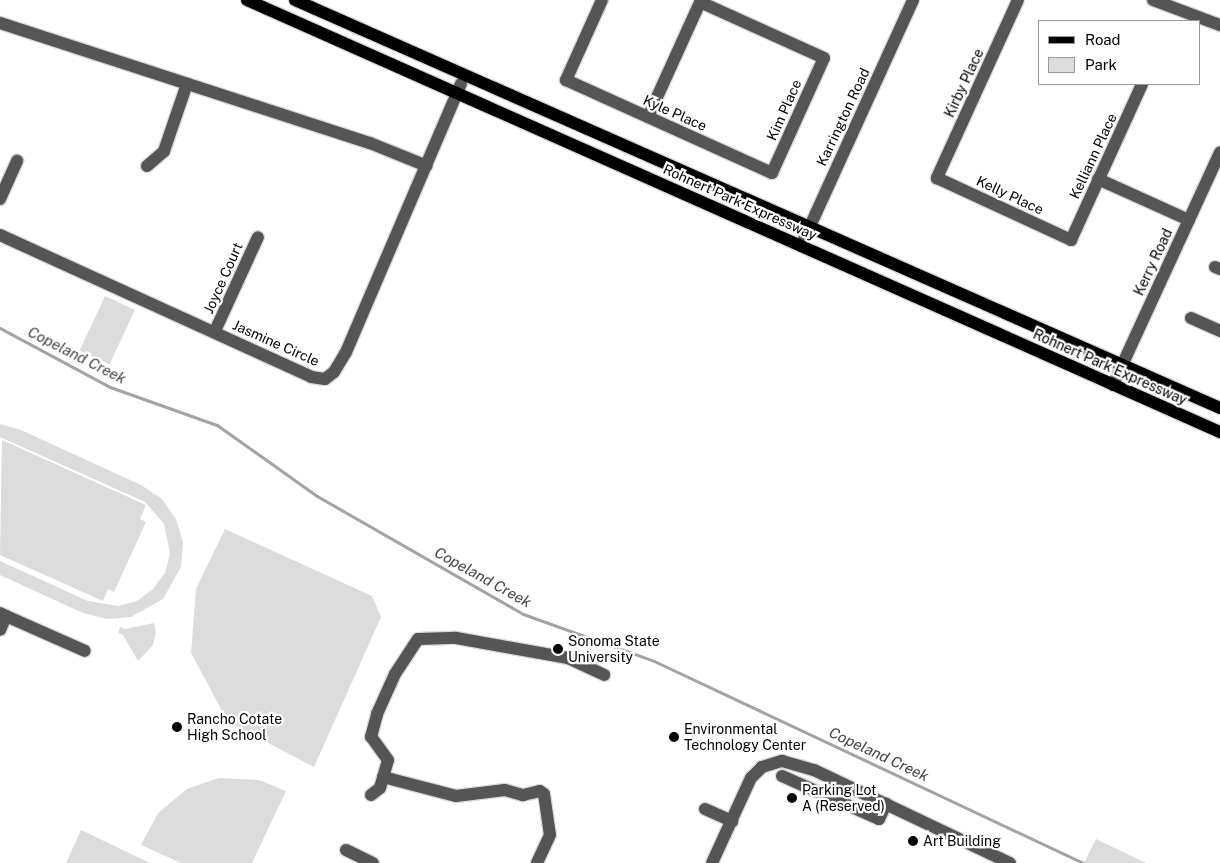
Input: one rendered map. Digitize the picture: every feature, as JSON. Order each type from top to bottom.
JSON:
[{"type":"main road","name":"Rohnert Park Expressway","points":[[247,0],[460,89],[801,246],[1220,432]]},
{"type":"main road","name":"Rohnert Park Expressway","points":[[295,0],[1220,408]]},
{"type":"street","name":"Kyle Place","points":[[602,0],[566,80],[772,173]]},
{"type":"street","name":"Karrington Road","points":[[801,246],[913,0]]},
{"type":"street","name":"Kirby Place","points":[[937,178],[1018,0]]},
{"type":"street","points":[[1153,0],[1173,16],[1185,10],[1220,26]]},
{"type":"street","points":[[648,118],[701,1]]},
{"type":"street","name":"Kim Place","points":[[701,1],[824,58],[772,173]]},
{"type":"street","points":[[0,23],[370,143],[427,166]]},
{"type":"street","points":[[147,166],[164,151],[187,84]]},
{"type":"street","name":"Kelliann Place","points":[[1071,240],[1142,85]]},
{"type":"street","name":"Jasmine Circle","points":[[0,235],[215,332],[311,378],[324,379],[334,372],[346,352],[460,89]]},
{"type":"street","name":"Kerry Road","points":[[1114,385],[1220,152]]},
{"type":"street","points":[[0,199],[17,161]]},
{"type":"street","name":"Kelly Place","points":[[937,178],[1071,240]]},
{"type":"street","points":[[1098,179],[1189,220]]},
{"type":"street","name":"Joyce Court","points":[[215,332],[258,237]]},
{"type":"street","points":[[1191,318],[1220,331]]},
{"type":"street","points":[[0,630],[3,614],[85,651]]},
{"type":"street","points":[[371,795],[380,788],[388,760],[371,737],[377,714],[395,674],[418,639],[456,638],[568,658],[604,675]]},
{"type":"street","points":[[712,863],[751,778],[762,766],[782,761],[814,770],[1010,863]]},
{"type":"street","points":[[782,776],[879,819],[886,804]]},
{"type":"street","points":[[383,777],[456,796],[505,790],[523,795],[544,794],[550,835],[537,863]]},
{"type":"street","points":[[705,809],[732,821]]},
{"type":"street","points":[[346,850],[373,863]]},
{"type":"green space","points":[[105,296],[135,310],[110,364],[80,350]]},
{"type":"green space","points":[[0,424],[21,430],[141,485],[162,499],[176,519],[183,542],[181,567],[163,599],[131,617],[107,619],[83,613],[0,575],[0,561],[88,601],[118,606],[137,601],[153,589],[165,573],[170,554],[164,524],[145,502],[0,437]]},
{"type":"green space","points":[[2,440],[146,505],[140,519],[146,522],[114,592],[108,589],[103,601],[0,555]]},
{"type":"green space","points":[[225,529],[372,596],[381,617],[314,767],[228,722],[191,653],[196,589]]},
{"type":"green space","points":[[154,623],[156,633],[153,645],[138,661],[123,635],[118,633],[120,627],[125,629]]},
{"type":"green space","points":[[219,778],[259,780],[286,791],[252,863],[181,863],[141,845],[158,813],[187,789]]},
{"type":"green space","points":[[81,830],[150,863],[66,863]]},
{"type":"green space","points":[[1096,839],[1146,863],[1084,863]]},
{"type":"waterway","name":"Copeland Creek","points":[[0,328],[110,387],[217,425],[317,496],[523,614],[654,661],[1083,863]]},
{"type":"place","name":"Sonoma State University","points":[[558,649]]},
{"type":"place","name":"Rancho Cotate High School","points":[[177,727]]},
{"type":"place","name":"Environmental Technology Center","points":[[674,737]]},
{"type":"place","name":"Parking Lot A (Reserved)","points":[[792,798]]},
{"type":"place","name":"Art Building","points":[[913,841]]}]
